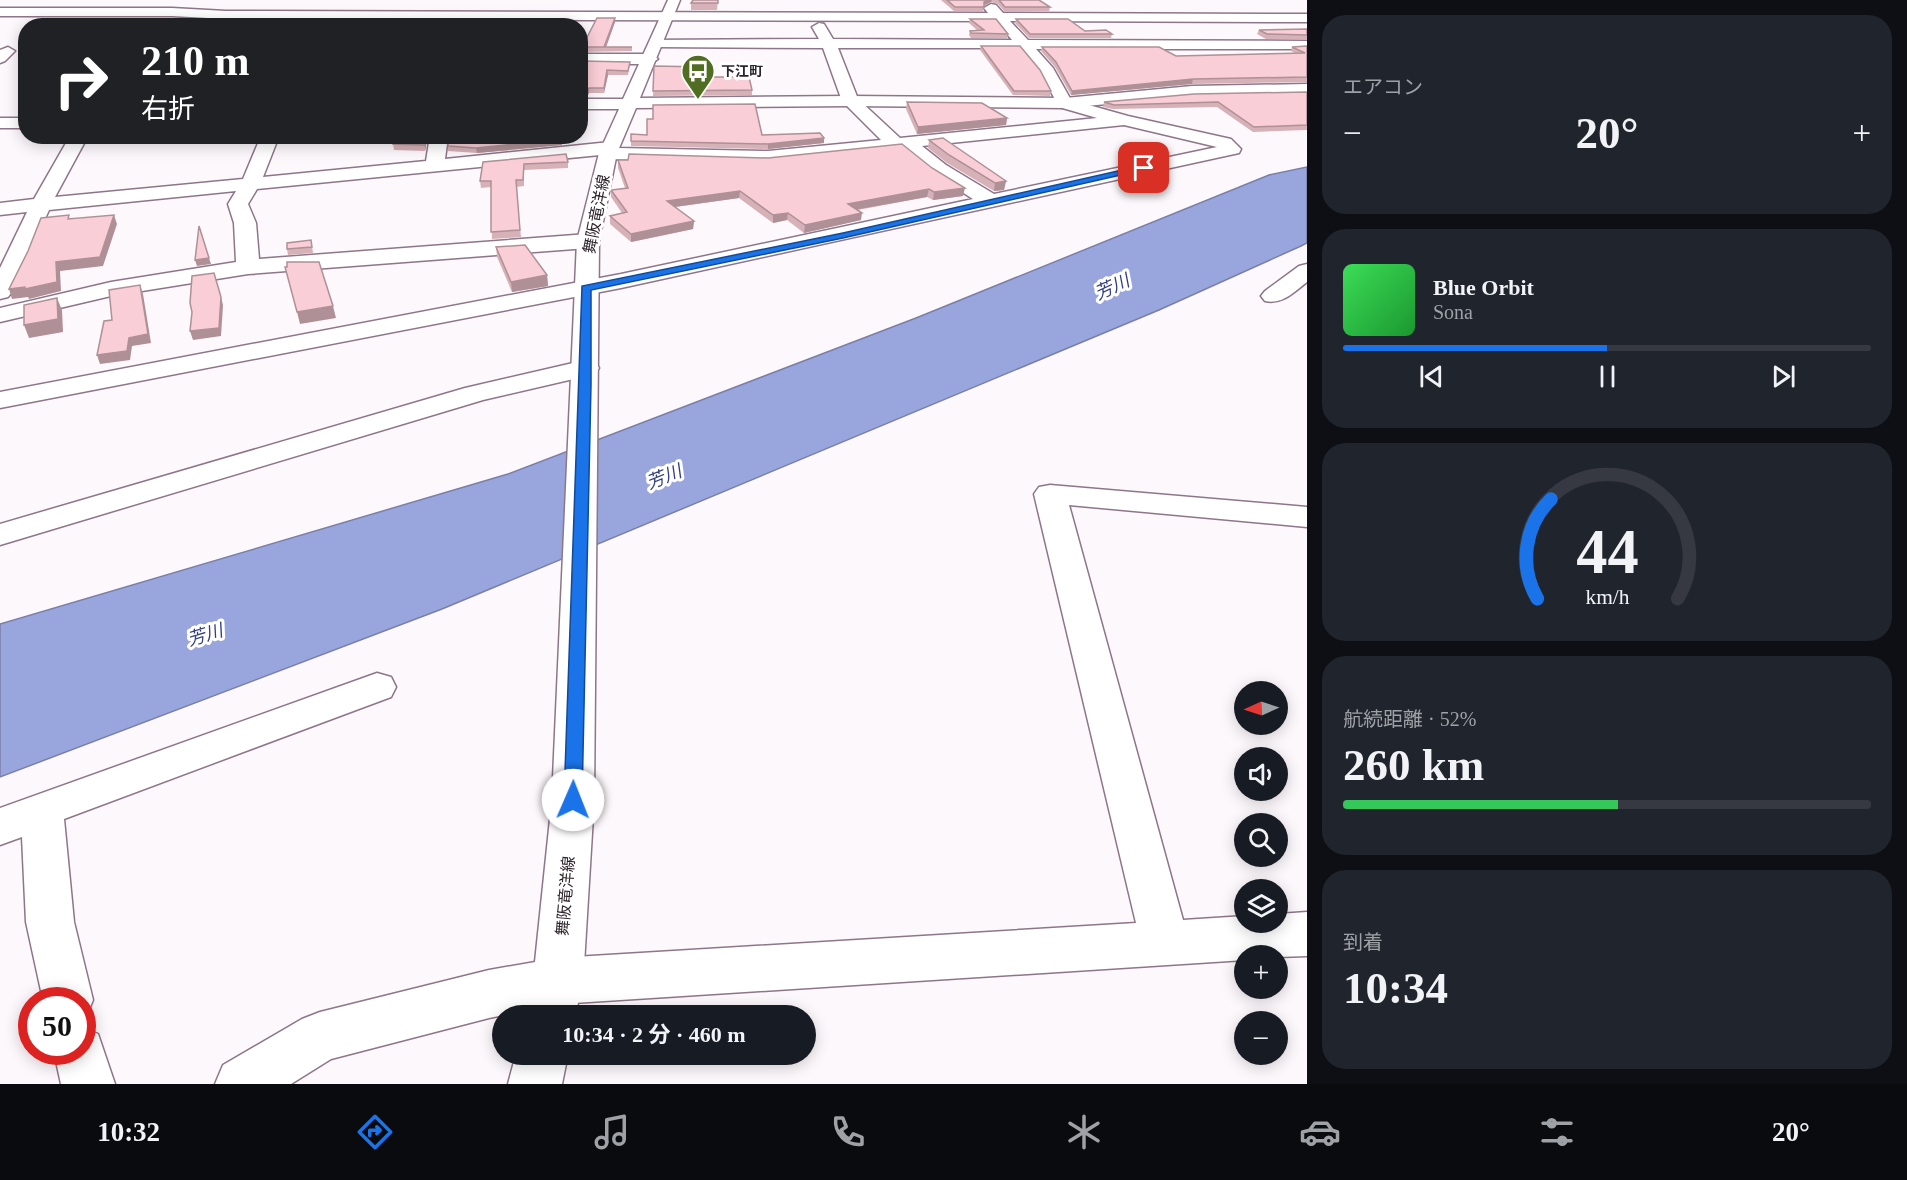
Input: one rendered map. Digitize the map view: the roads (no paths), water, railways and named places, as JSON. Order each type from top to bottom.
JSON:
[{"type":"street","points":[[223,18],[240,0]]},
{"type":"street","points":[[467,15],[474,0]]},
{"type":"street","points":[[808,0],[813,16],[829,44],[850,101],[900,143],[939,170],[991,201]]},
{"type":"street","points":[[0,400],[586,288],[843,235],[1232,149],[1225,144],[1124,120],[1065,103],[1048,71],[984,0]]},
{"type":"street","points":[[1196,6],[1253,45]]},
{"type":"street","points":[[344,18],[671,8],[813,16],[1307,18]]},
{"type":"street","name":"舞阪竜洋線","points":[[554,998],[573,800],[588,241],[609,151],[671,8]]},
{"type":"street","points":[[0,12],[172,12],[204,18]]},
{"type":"street","points":[[84,18],[91,12]]},
{"type":"street","points":[[467,15],[470,18]]},
{"type":"street","points":[[588,58],[653,51],[829,44],[1307,45]]},
{"type":"street","points":[[588,104],[850,101],[1065,103],[1192,91],[1307,89]]},
{"type":"street","points":[[0,209],[251,183],[609,151],[768,157],[1124,120]]},
{"type":"street","points":[[0,123],[18,123]]},
{"type":"street","points":[[0,292],[41,205],[75,144]]},
{"type":"street","points":[[248,267],[245,223],[238,204],[251,183],[267,144]]},
{"type":"street","points":[[435,166],[438,144]]},
{"type":"street","points":[[0,315],[111,289],[248,267],[588,241]]},
{"type":"street","points":[[1273,296],[1307,271]]},
{"type":"street","points":[[0,534],[475,394],[586,376]]},
{"type":"street","points":[[1165,942],[1050,494],[1307,517]]},
{"type":"street","points":[[0,827],[376,687]]},
{"type":"street","points":[[42,810],[50,922],[65,987]]},
{"type":"street","points":[[242,1084],[320,1036],[489,994],[554,998],[1165,942],[1307,934]]},
{"type":"street","points":[[83,1065],[88,1084]]},
{"type":"street","points":[[535,1084],[539,1065]]},
{"type":"water","name":"芳川","points":[[1307,167],[1307,243],[1301,246],[1159,310],[442,609],[0,777],[0,624],[508,474],[916,318],[1269,175]]},
{"type":"place","name":"下江町","points":[[698,100]]}]
